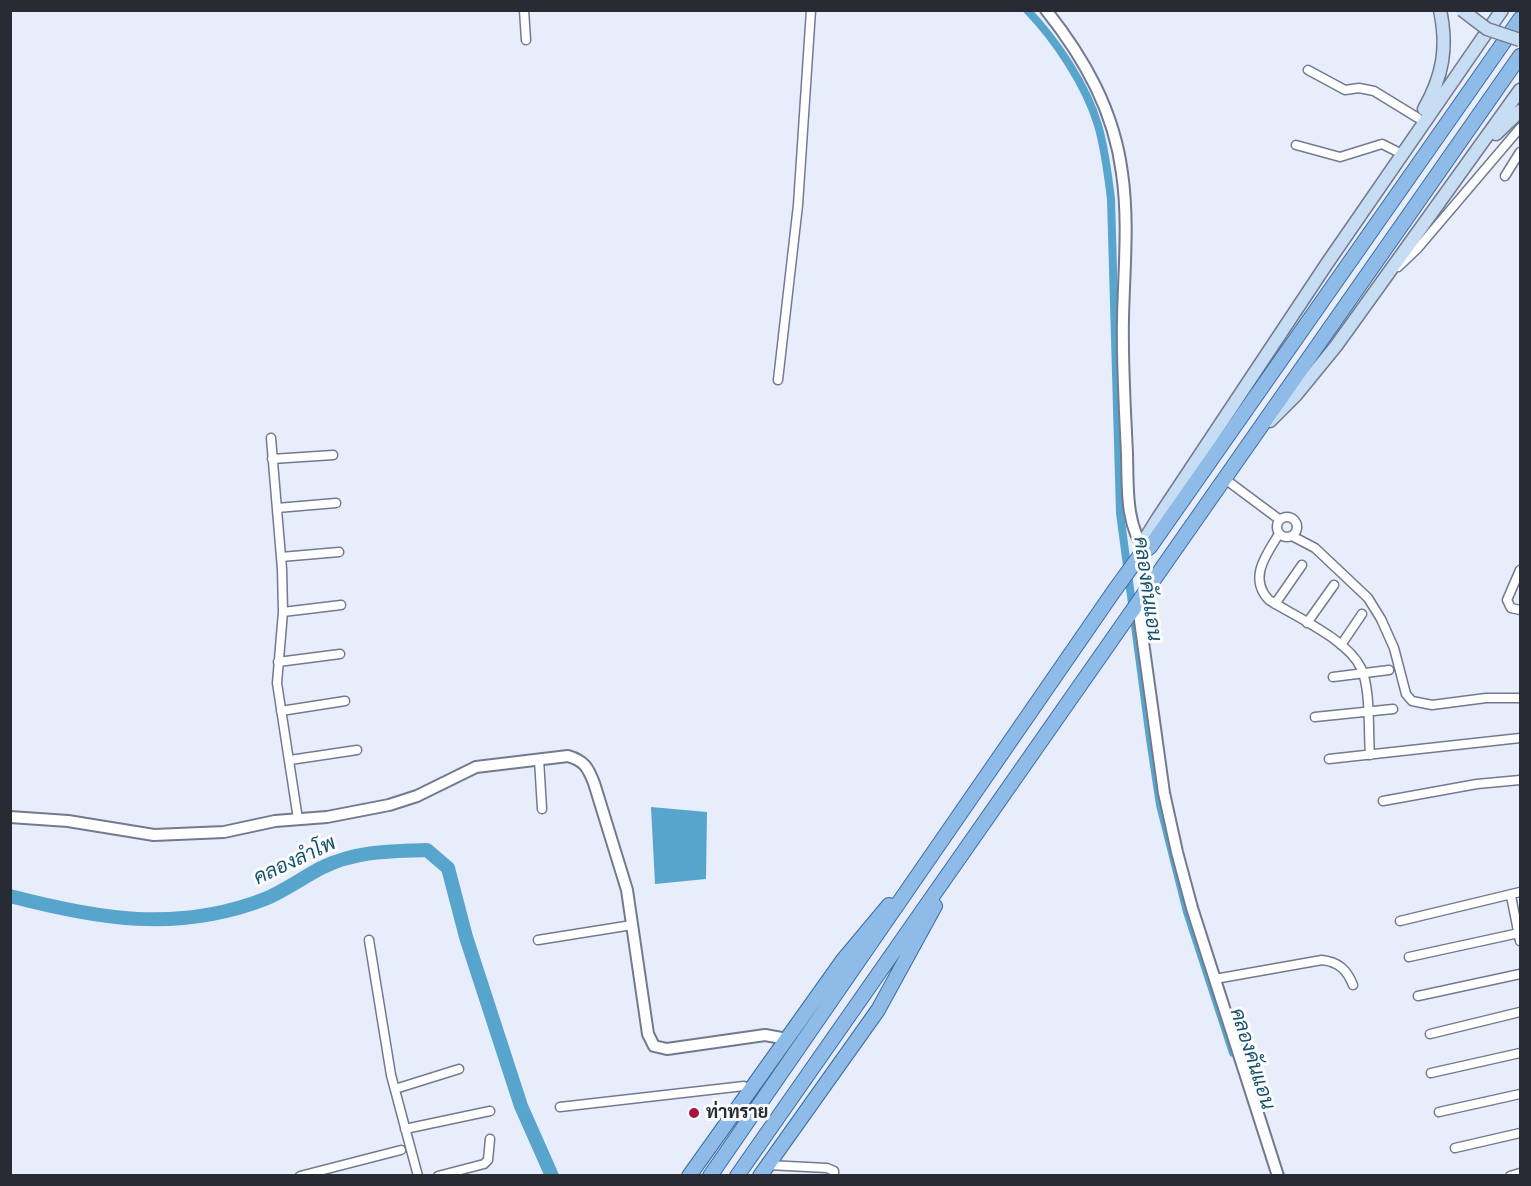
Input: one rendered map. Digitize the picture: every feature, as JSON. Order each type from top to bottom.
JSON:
[{"type":"main road","points":[[1328,262],[1436,88],[1443,68],[1445,44],[1440,10]]},
{"type":"main road","points":[[1462,10],[1487,29],[1521,40]]},
{"type":"main road","points":[[1441,97],[1492,10]]},
{"type":"main road","points":[[1141,553],[1182,480],[1328,262],[1502,10]]},
{"type":"main road","points":[[710,1176],[1114,591],[1521,19]]},
{"type":"main road","points":[[737,1176],[1521,56]]},
{"type":"main road","points":[[1255,436],[1314,373],[1386,278],[1521,90]]},
{"type":"main road","points":[[1454,183],[1521,111]]},
{"type":"main road","points":[[689,1176],[830,977],[945,837]]},
{"type":"main road","points":[[764,1170],[869,1023],[926,923],[948,874]]},
{"type":"main road","points":[[830,977],[839,977],[843,985]]},
{"type":"main road","points":[[850,1015],[866,1013],[869,1023]]},
{"type":"street","points":[[524,10],[526,40]]},
{"type":"street","points":[[778,380],[798,205],[811,10]]},
{"type":"street","points":[[1046,10],[1070,40],[1094,81],[1110,116],[1122,172],[1126,206],[1123,321],[1128,483],[1132,522],[1141,553]]},
{"type":"street","points":[[1308,70],[1345,90],[1359,88],[1374,91],[1418,118]]},
{"type":"street","points":[[1386,278],[1418,248],[1521,128]]},
{"type":"street","points":[[1508,141],[1521,147]]},
{"type":"street","points":[[1296,145],[1335,156],[1353,154],[1382,144],[1398,152]]},
{"type":"street","points":[[1505,176],[1521,152]]},
{"type":"street","points":[[271,438],[283,612],[277,683],[298,819]]},
{"type":"street","points":[[272,459],[333,455]]},
{"type":"street","points":[[1225,479],[1280,520]]},
{"type":"street","points":[[277,508],[336,503]]},
{"type":"street","points":[[1292,536],[1298,528],[1296,522],[1288,516],[1280,520],[1277,527],[1279,534],[1264,559],[1259,579],[1260,591],[1275,604],[1349,651],[1363,673],[1370,754]]},
{"type":"street","points":[[1279,534],[1285,537],[1292,536],[1315,548],[1368,598],[1386,629],[1406,694],[1412,701],[1432,705],[1486,698],[1521,698]]},
{"type":"street","points":[[281,557],[339,552]]},
{"type":"street","points":[[1275,604],[1302,565]]},
{"type":"street","points":[[1521,570],[1507,600],[1511,608],[1521,610]]},
{"type":"street","points":[[1307,623],[1334,585]]},
{"type":"street","points":[[283,612],[340,605]]},
{"type":"street","points":[[1136,608],[1169,816],[1192,909],[1278,1176]]},
{"type":"street","points":[[1341,645],[1362,614]]},
{"type":"street","points":[[278,662],[340,654]]},
{"type":"street","points":[[1333,677],[1389,670]]},
{"type":"street","points":[[281,711],[345,701]]},
{"type":"street","points":[[1315,717],[1393,709]]},
{"type":"street","points":[[1329,759],[1521,738]]},
{"type":"street","points":[[290,760],[357,750]]},
{"type":"street","points":[[10,817],[68,821],[154,835],[224,832],[298,819],[327,818],[389,805],[417,795],[476,767],[568,756],[580,759],[588,767],[627,890],[648,1034],[654,1046],[667,1049],[765,1035],[787,1039]]},
{"type":"street","points":[[539,759],[542,810]]},
{"type":"street","points":[[1383,801],[1477,784],[1521,780]]},
{"type":"street","points":[[1400,921],[1521,892]]},
{"type":"street","points":[[1409,957],[1520,937],[1511,896]]},
{"type":"street","points":[[538,940],[632,925]]},
{"type":"street","points":[[369,940],[395,1089],[418,1176]]},
{"type":"street","points":[[1215,979],[1292,963],[1322,960],[1338,963],[1353,985]]},
{"type":"street","points":[[1418,996],[1521,974]]},
{"type":"street","points":[[1430,1034],[1521,1012]]},
{"type":"street","points":[[1431,1073],[1521,1053]]},
{"type":"street","points":[[395,1089],[459,1069]]},
{"type":"street","points":[[560,1107],[744,1086],[750,1090]]},
{"type":"street","points":[[1440,1112],[1521,1094]]},
{"type":"street","points":[[405,1129],[490,1111]]},
{"type":"street","points":[[1455,1148],[1521,1133]]},
{"type":"street","points":[[438,1176],[484,1164],[488,1160],[490,1139]]},
{"type":"street","points":[[300,1176],[321,1173],[401,1150]]},
{"type":"street","points":[[764,1170],[827,1168],[834,1171],[834,1176]]},
{"type":"street","points":[[1510,1176],[1521,1173]]},
{"type":"water","points":[[651,807],[707,812],[706,879],[655,884]]},
{"type":"waterway","name":"คลองคันแอน","points":[[1027,10],[1049,35],[1078,79],[1093,110],[1104,152],[1111,199],[1120,513],[1150,739],[1160,805],[1187,912],[1233,1053]]},
{"type":"waterway","name":"คลองลำโพ","points":[[10,896],[106,916],[138,919],[200,916],[232,910],[265,899],[321,868],[347,858],[386,852],[427,850],[448,868],[466,937],[521,1106],[552,1176]]},
{"type":"place","name":"ท่าทราย","points":[[694,1113]]}]
